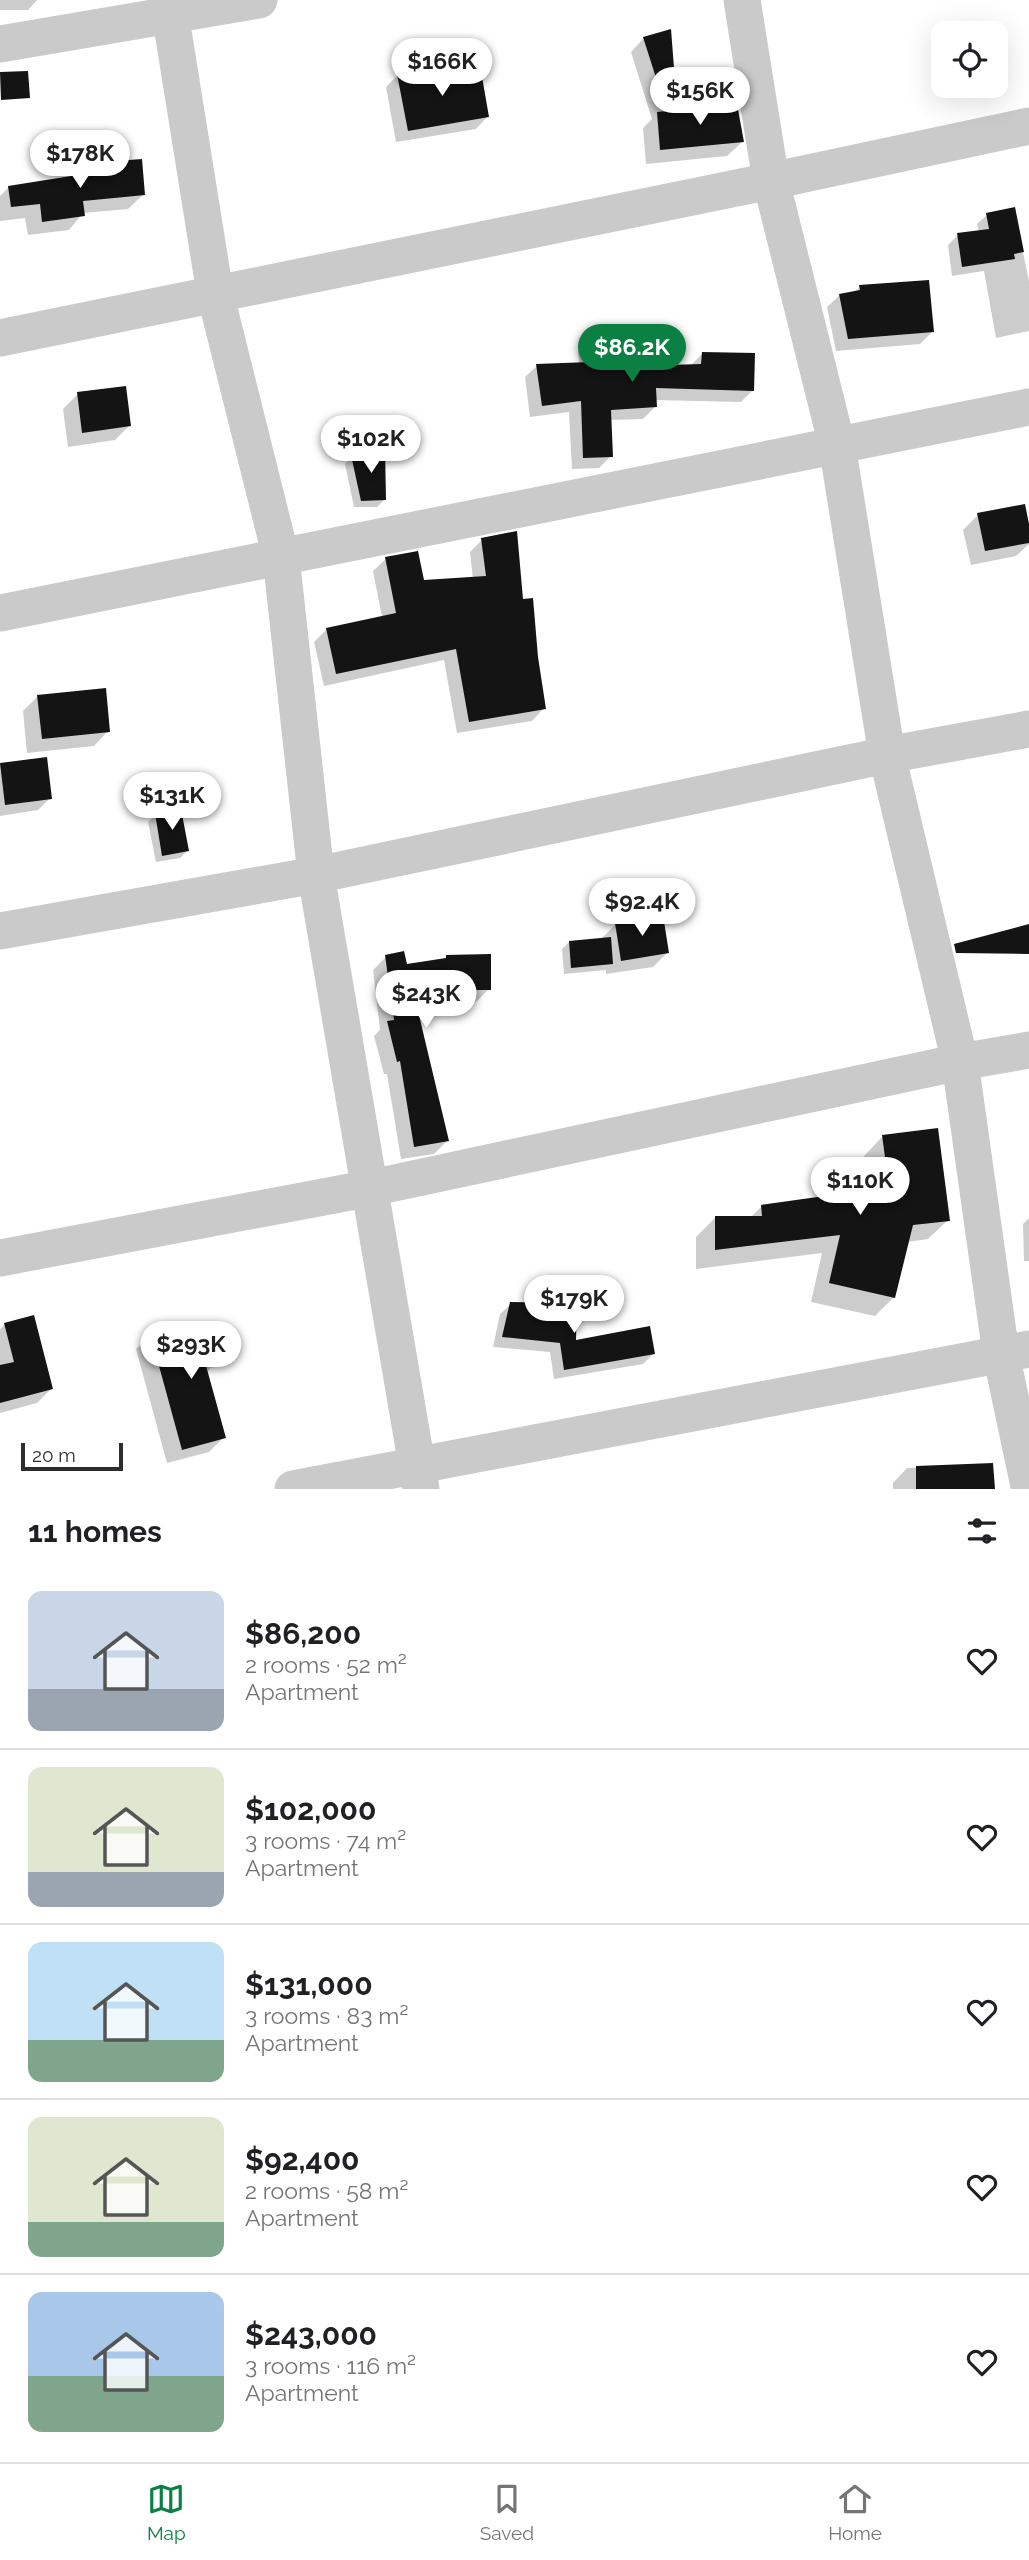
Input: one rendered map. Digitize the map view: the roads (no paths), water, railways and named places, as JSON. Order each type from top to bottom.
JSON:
[{"type":"street","points":[[0,44],[169,7],[259,0]]},
{"type":"street","points":[[742,0],[771,181],[837,445],[887,755],[960,1062],[1015,1351],[1029,1486]]},
{"type":"street","points":[[169,7],[215,293],[281,556],[316,875],[419,1477]]},
{"type":"street","points":[[0,338],[1029,126]]},
{"type":"street","points":[[0,613],[1029,407]]},
{"type":"street","points":[[0,931],[316,875],[887,755],[1029,729]]},
{"type":"street","points":[[0,1258],[371,1188],[960,1062],[1029,1050]]},
{"type":"street","points":[[293,1489],[419,1477],[1015,1351]]}]
